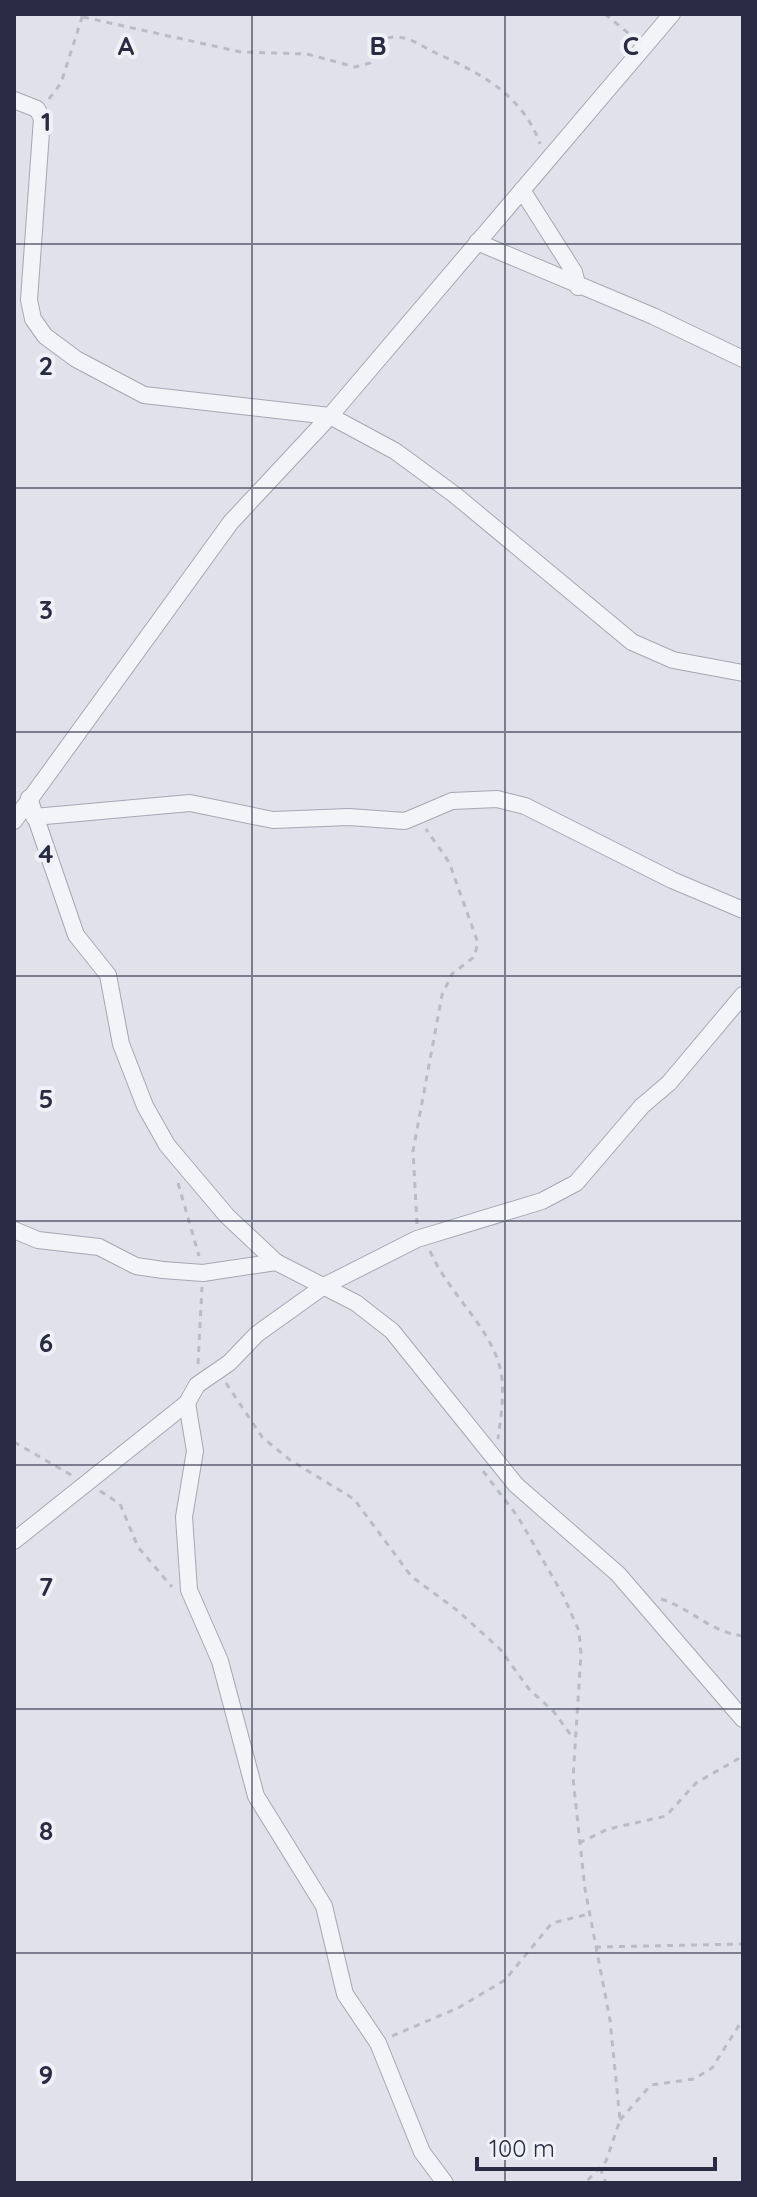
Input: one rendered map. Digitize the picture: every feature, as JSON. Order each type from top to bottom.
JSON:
[{"type":"street","points":[[14,821],[231,522],[330,416],[672,14]]},
{"type":"street","points":[[14,100],[39,112],[42,141],[29,300],[39,331],[76,359],[144,395],[330,416],[395,451],[455,495],[632,642],[673,660],[743,673]]},
{"type":"street","points":[[522,190],[574,272],[578,287]]},
{"type":"street","points":[[477,242],[653,316],[743,359]]},
{"type":"street","points":[[29,798],[76,935],[108,975],[118,1035],[145,1106],[167,1145],[201,1187],[276,1262],[356,1303],[392,1331],[489,1464],[618,1574],[743,1719]]},
{"type":"street","points":[[34,817],[190,803],[273,820],[349,817],[405,821],[452,801],[497,799],[525,806],[672,880],[743,910]]},
{"type":"street","points":[[14,1541],[187,1403],[197,1385],[218,1371],[257,1334],[324,1286],[420,1238],[542,1201],[576,1183],[642,1106],[659,1094],[696,1053],[743,995]]},
{"type":"street","points":[[14,1230],[38,1240],[99,1247],[136,1266],[203,1273],[276,1262]]},
{"type":"street","points":[[187,1403],[195,1451],[184,1517],[189,1590],[220,1661],[256,1796],[324,1906],[345,1994],[378,2043],[422,2152],[445,2183]]},
{"type":"path","points":[[605,14],[644,46]]},
{"type":"path","points":[[39,112],[61,83],[83,15],[241,52],[307,54],[355,67],[370,63],[385,39],[403,36],[465,64],[500,88],[533,127],[544,163]]},
{"type":"path","points":[[418,818],[449,862],[478,943],[470,963],[452,974],[446,983],[423,1087],[413,1151],[420,1238],[486,1336],[499,1365],[502,1396],[489,1464],[563,1595],[579,1631],[581,1654],[573,1738],[579,1843],[594,1947],[610,2020],[620,2120],[615,2139],[600,2168],[585,2183]]},
{"type":"path","points":[[175,1172],[203,1273],[197,1385]]},
{"type":"path","points":[[218,1371],[262,1437],[290,1460],[354,1499],[411,1576],[500,1649],[529,1689],[554,1712],[573,1738]]},
{"type":"path","points":[[14,1442],[120,1504],[133,1538],[164,1580],[171,1587],[189,1590]]},
{"type":"path","points":[[637,1596],[682,1606],[714,1630],[743,1636]]},
{"type":"path","points":[[579,1843],[608,1829],[666,1816],[696,1783],[743,1756]]},
{"type":"path","points":[[378,2043],[458,2008],[496,1986],[533,1950],[547,1926],[589,1914]]},
{"type":"path","points":[[594,1947],[743,1944]]},
{"type":"path","points":[[620,2120],[651,2085],[694,2079],[712,2068],[743,2019]]},
{"type":"path","points":[[600,2168],[606,2183]]}]
